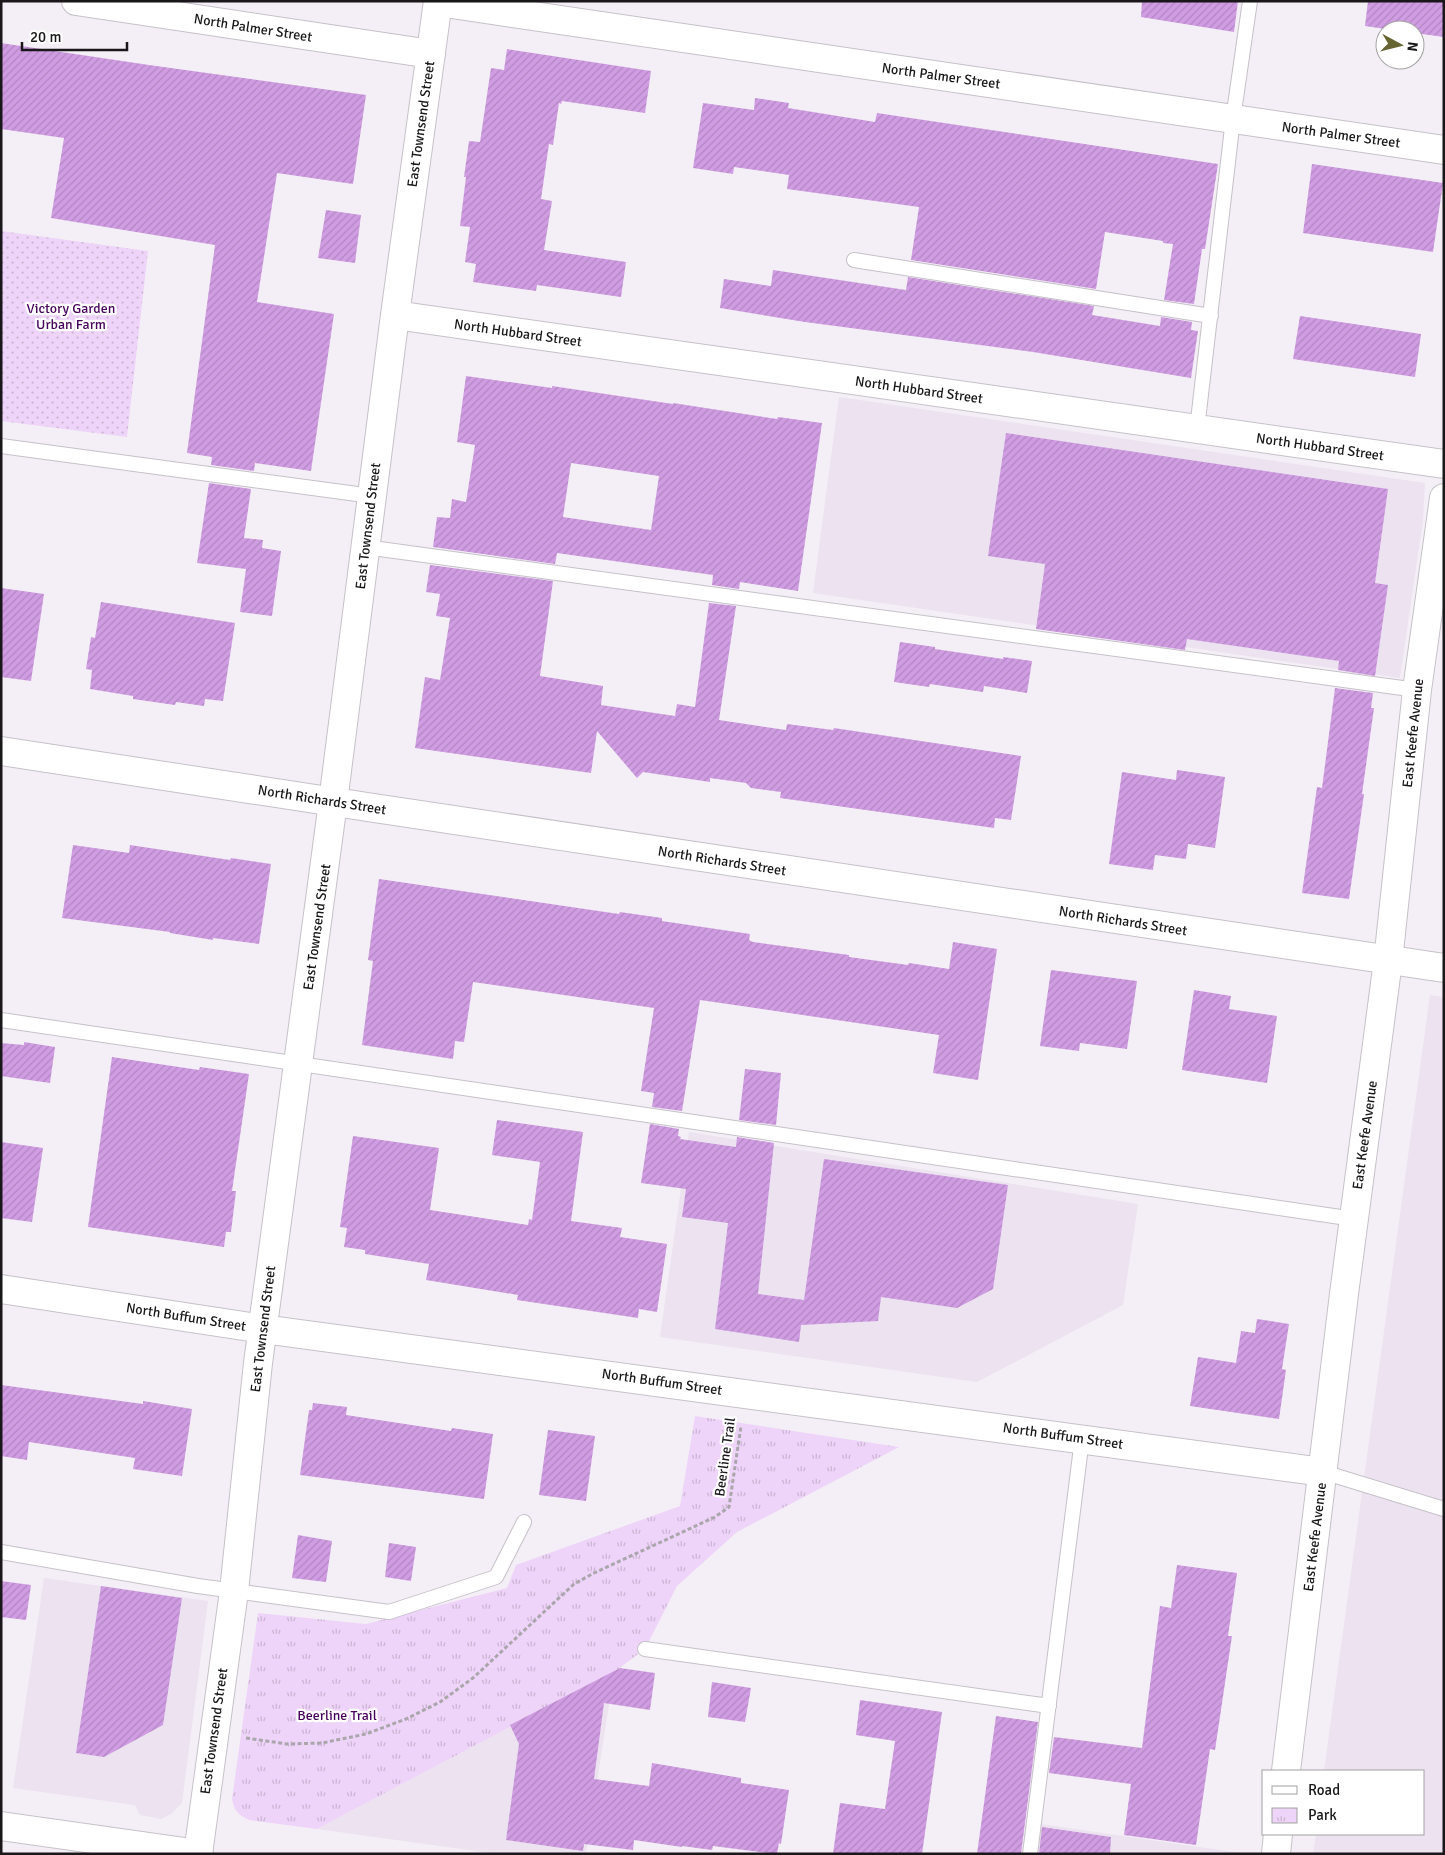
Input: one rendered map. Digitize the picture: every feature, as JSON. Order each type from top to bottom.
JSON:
[{"type":"street","name":"North Palmer Street","points":[[76,1],[431,54]]},
{"type":"street","name":"North Palmer Street","points":[[438,2],[1444,150]]},
{"type":"street","name":"East Townsend Street","points":[[198,1854],[234,1591],[263,1329],[334,802],[395,315],[438,2]]},
{"type":"street","name":"North Hubbard Street","points":[[395,315],[1444,464]]},
{"type":"street","name":"East Keefe Avenue","points":[[1286,1770],[1388,961],[1417,690],[1444,498]]},
{"type":"street","name":"North Richards Street","points":[[1,751],[1444,968]]},
{"type":"street","name":"North Buffum Street","points":[[1,1289],[263,1329],[1323,1472]]},
{"type":"street","points":[[1,1826],[198,1854]]},
{"type":"street","points":[[1276,1854],[1278,1835]]},
{"type":"lane","points":[[1197,430],[1233,119],[1250,1]]},
{"type":"lane","points":[[854,260],[1211,316]]},
{"type":"lane","points":[[1,446],[372,496]]},
{"type":"lane","points":[[365,547],[1417,690]]},
{"type":"lane","points":[[1,1020],[1354,1219]]},
{"type":"lane","points":[[1030,1854],[1082,1439]]},
{"type":"lane","points":[[1323,1472],[1444,1508]]},
{"type":"lane","points":[[1,1552],[234,1591],[389,1612],[496,1577],[524,1522]]},
{"type":"lane","points":[[645,1649],[1049,1706]]},
{"type":"path","name":"Beerline Trail","points":[[214,1735],[287,1744],[322,1743],[366,1734],[406,1719],[440,1702],[473,1678],[574,1584],[715,1517],[729,1507],[746,1393]]},
{"type":"shaded area","points":[[839,397],[1425,483],[1423,520],[1400,678],[813,593]]},
{"type":"shaded area","points":[[1430,995],[1444,997],[1444,1854],[1313,1854],[1316,1835],[1425,1835],[1425,1770],[1324,1770]]},
{"type":"shaded area","points":[[689,1132],[1138,1204],[1123,1305],[977,1382],[660,1337]]},
{"type":"shaded area","points":[[44,1578],[208,1601],[182,1803],[171,1814],[161,1819],[140,1815],[135,1805],[13,1788]]},
{"type":"shaded area","points":[[614,1672],[586,1854],[497,1854],[317,1829]]},
{"type":"shaded area","points":[[1034,1823],[1247,1854],[1030,1854]]},
{"type":"green space","name":"Victory Garden Urban Farm","points":[[1,231],[148,251],[127,437],[1,421]]},
{"type":"green space","name":"Beerline Trail","points":[[695,1416],[899,1447],[737,1532],[677,1586],[645,1649],[614,1672],[317,1829],[249,1820],[237,1812],[232,1799],[258,1613],[366,1624],[507,1588],[516,1565],[680,1506]]},
{"type":"building","points":[[1142,1],[1238,1],[1234,32],[1141,17]]},
{"type":"building","points":[[1368,1],[1444,1],[1444,37],[1425,34],[1425,20],[1375,20],[1375,27],[1365,26]]},
{"type":"building","points":[[1,43],[366,95],[353,184],[277,173],[257,302],[334,314],[311,471],[255,463],[254,471],[211,465],[212,457],[187,453],[215,245],[51,218],[64,138],[1,129]]},
{"type":"building","points":[[507,49],[651,71],[645,113],[562,101],[561,104],[559,103],[553,145],[549,144],[541,199],[552,201],[544,250],[626,262],[621,297],[537,285],[536,291],[473,282],[476,264],[465,262],[470,227],[460,226],[469,141],[480,142],[491,68],[504,70]]},
{"type":"building","points":[[755,98],[789,103],[788,108],[875,122],[877,113],[1218,164],[1205,249],[1202,249],[1194,304],[1164,300],[1173,244],[1163,243],[1163,241],[1105,232],[1096,289],[911,260],[919,207],[787,189],[789,175],[734,167],[733,174],[693,168],[703,103],[754,110]]},
{"type":"building","points":[[1312,164],[1443,183],[1433,252],[1303,233]]},
{"type":"building","points":[[326,210],[361,215],[355,263],[318,258]]},
{"type":"building","points":[[773,270],[906,290],[908,277],[1094,306],[1092,315],[1160,326],[1161,317],[1192,322],[1191,330],[1198,331],[1191,378],[1033,352],[805,322],[720,308],[724,279],[771,286]]},
{"type":"building","points":[[1300,316],[1421,334],[1415,377],[1293,359]]},
{"type":"building","points":[[466,376],[552,388],[552,386],[777,419],[778,417],[822,423],[798,591],[740,582],[739,589],[712,585],[713,575],[557,553],[555,564],[433,547],[437,517],[450,518],[452,499],[466,502],[475,445],[457,442]],"holes":[[[571,463],[659,476],[651,530],[563,517]]]},
{"type":"building","points":[[1006,433],[1388,489],[1375,583],[1388,585],[1375,676],[1338,670],[1339,661],[1187,639],[1185,650],[1036,629],[1045,564],[988,556]]},
{"type":"building","points":[[209,483],[251,489],[244,538],[263,540],[262,548],[281,551],[272,616],[240,612],[246,569],[197,563]]},
{"type":"building","points":[[430,565],[553,581],[540,676],[603,686],[601,705],[675,716],[677,704],[695,707],[709,603],[736,606],[719,720],[786,730],[787,724],[833,730],[834,728],[1021,756],[1011,820],[995,818],[994,828],[780,798],[781,792],[751,788],[746,783],[710,778],[710,782],[643,772],[637,778],[597,731],[591,773],[415,748],[425,677],[440,680],[450,618],[436,616],[440,594],[426,592]]},
{"type":"building","points":[[1,588],[44,594],[31,681],[1,677]]},
{"type":"building","points":[[101,602],[235,623],[223,701],[205,699],[204,706],[176,702],[175,705],[133,699],[133,696],[90,689],[92,670],[86,669],[91,637],[95,638]]},
{"type":"building","points":[[900,642],[1003,659],[1003,657],[1032,661],[1027,693],[984,686],[983,692],[930,684],[929,687],[894,682]]},
{"type":"building","points":[[1335,688],[1373,693],[1371,708],[1374,708],[1349,899],[1302,893],[1317,787],[1322,788]]},
{"type":"building","points":[[1177,770],[1225,777],[1215,848],[1188,844],[1186,859],[1155,855],[1153,870],[1109,864],[1122,772],[1176,780]]},
{"type":"building","points":[[73,845],[129,853],[130,845],[230,860],[231,858],[271,864],[259,944],[213,938],[213,940],[170,932],[62,918]]},
{"type":"building","points":[[379,879],[619,914],[620,912],[662,918],[662,921],[750,934],[749,940],[753,942],[908,965],[909,963],[949,969],[953,942],[997,949],[978,1080],[933,1073],[939,1035],[700,1000],[682,1111],[652,1107],[654,1093],[641,1091],[654,1008],[473,982],[464,1042],[455,1041],[453,1059],[362,1045],[373,961],[368,960]]},
{"type":"building","points":[[1051,970],[1137,981],[1127,1049],[1080,1043],[1079,1051],[1040,1046]]},
{"type":"building","points":[[1194,990],[1231,996],[1229,1009],[1277,1016],[1267,1083],[1182,1070]]},
{"type":"building","points":[[24,1042],[55,1047],[50,1083],[1,1076],[1,1043],[24,1045]]},
{"type":"building","points":[[112,1057],[199,1070],[200,1067],[249,1074],[232,1191],[236,1191],[231,1232],[226,1232],[224,1247],[88,1227]]},
{"type":"building","points":[[745,1069],[781,1073],[776,1125],[739,1120]]},
{"type":"building","points":[[497,1120],[583,1132],[571,1221],[622,1228],[620,1237],[667,1244],[657,1312],[639,1309],[638,1318],[517,1300],[518,1295],[426,1280],[429,1264],[365,1254],[365,1250],[344,1247],[347,1228],[340,1227],[353,1136],[439,1148],[430,1210],[528,1225],[529,1219],[532,1220],[540,1162],[492,1155]]},
{"type":"building","points":[[650,1124],[679,1129],[678,1136],[681,1137],[680,1139],[736,1147],[737,1137],[774,1143],[758,1294],[804,1300],[824,1159],[1008,1185],[993,1289],[957,1308],[881,1297],[878,1321],[801,1325],[799,1342],[715,1329],[728,1223],[682,1217],[686,1189],[641,1183]]},
{"type":"building","points":[[1,1142],[43,1148],[32,1222],[1,1218]]},
{"type":"building","points":[[1257,1319],[1289,1324],[1282,1369],[1286,1370],[1279,1419],[1190,1406],[1198,1357],[1236,1363],[1241,1331],[1255,1333]]},
{"type":"building","points":[[1,1385],[143,1404],[143,1401],[192,1409],[182,1476],[133,1469],[135,1458],[29,1442],[27,1460],[1,1456]]},
{"type":"building","points":[[313,1403],[347,1407],[346,1415],[451,1431],[452,1428],[493,1434],[484,1499],[300,1475],[309,1410],[312,1410]]},
{"type":"building","points":[[548,1430],[595,1436],[586,1501],[539,1495]]},
{"type":"building","points":[[298,1535],[332,1541],[326,1582],[292,1578]]},
{"type":"building","points":[[389,1543],[416,1547],[411,1581],[385,1577]]},
{"type":"building","points":[[1177,1565],[1237,1573],[1228,1636],[1232,1636],[1215,1750],[1210,1749],[1196,1845],[1124,1835],[1131,1784],[1049,1773],[1054,1737],[1142,1748],[1160,1606],[1171,1608]]},
{"type":"building","points":[[1,1581],[31,1585],[26,1620],[1,1617]]},
{"type":"building","points":[[101,1586],[182,1598],[163,1725],[104,1757],[76,1753]]},
{"type":"building","points":[[620,1668],[655,1673],[650,1710],[604,1703],[594,1779],[649,1786],[652,1763],[741,1778],[741,1783],[789,1790],[781,1844],[779,1843],[777,1854],[713,1846],[712,1850],[634,1840],[633,1850],[584,1844],[583,1851],[506,1840],[519,1744],[510,1725]]},
{"type":"building","points":[[712,1682],[751,1688],[745,1722],[708,1717]]},
{"type":"building","points":[[860,1700],[942,1712],[922,1854],[833,1854],[840,1803],[885,1809],[895,1741],[856,1735]]},
{"type":"building","points":[[996,1716],[1038,1722],[1021,1854],[977,1854]]},
{"type":"building","points":[[1042,1827],[1111,1837],[1110,1854],[1039,1854]]}]
